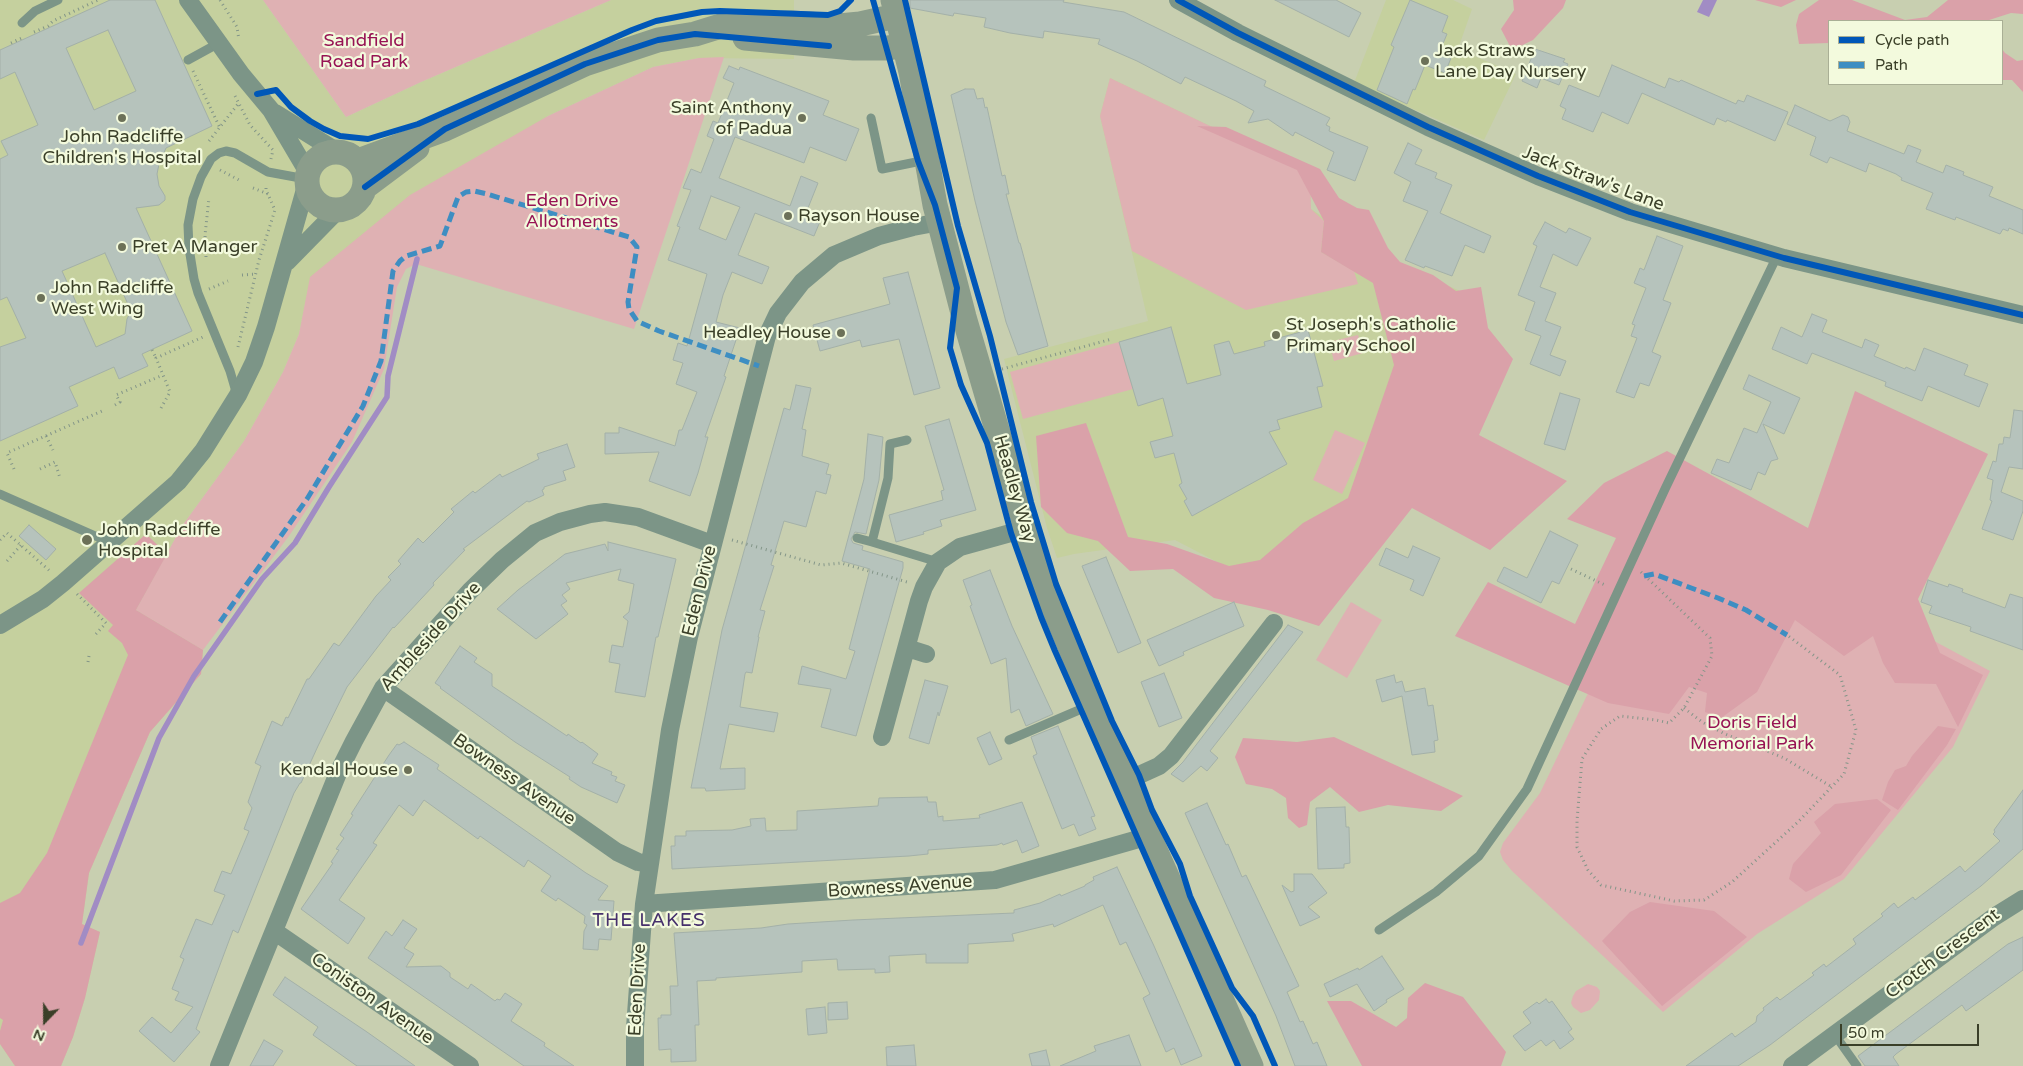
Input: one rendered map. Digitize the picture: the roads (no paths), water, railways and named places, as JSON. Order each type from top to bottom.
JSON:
[{"type":"main road","points":[[358,161],[445,129],[585,64],[658,40],[695,34],[724,25],[792,23],[839,26],[886,9]]},
{"type":"main road","name":"Headley Way","points":[[886,9],[896,46],[911,72],[922,160],[938,213],[964,317],[1039,573],[1149,836],[1251,1066]]},
{"type":"main road","points":[[695,34],[854,48],[896,46]]},
{"type":"main road","points":[[365,186],[445,129]]},
{"type":"main road","points":[[336,151],[349,154],[358,161],[364,173],[365,186],[360,198],[350,206],[338,210],[324,208],[312,199],[306,179],[318,156],[336,151]]},
{"type":"street","points":[[0,625],[64,583],[178,482],[191,467],[238,395],[254,362],[285,264],[306,179],[271,110],[188,0]]},
{"type":"street","name":"Jack Straw's Lane","points":[[1178,0],[1238,34],[1419,122],[1538,176],[1630,212],[1777,256],[2023,315]]},
{"type":"street","points":[[271,110],[336,151]]},
{"type":"street","points":[[285,264],[338,210]]},
{"type":"street","name":"Eden Drive","points":[[635,1066],[635,1028],[644,904],[670,730],[688,637],[767,336],[778,314],[802,282],[834,255],[879,236],[912,227],[938,213]]},
{"type":"street","name":"Ambleside Drive","points":[[219,1066],[338,773],[383,688],[470,591],[502,560],[536,533],[560,522],[590,514],[605,512],[622,513],[713,540]]},
{"type":"street","points":[[882,737],[924,587],[938,562],[948,553],[960,547],[1025,529]]},
{"type":"street","points":[[1126,782],[1159,766],[1171,756],[1274,623]]},
{"type":"street","points":[[907,648],[926,654]]},
{"type":"street","name":"Bowness Avenue","points":[[383,688],[617,852],[638,862],[649,864]]},
{"type":"street","name":"Bowness Avenue","points":[[644,904],[995,880],[1149,836]]},
{"type":"street","name":"Crotch Crescent","points":[[1792,1066],[1994,916],[2023,899]]},
{"type":"street","name":"Coniston Avenue","points":[[274,931],[470,1066]]},
{"type":"lane","points":[[22,23],[35,11],[58,0]]},
{"type":"lane","points":[[188,60],[219,43]]},
{"type":"lane","points":[[871,118],[882,169],[922,160]]},
{"type":"lane","points":[[238,395],[218,339],[198,293],[189,248],[188,225],[193,199],[201,177],[211,159],[219,153],[226,151],[235,153],[268,172],[306,179]]},
{"type":"lane","points":[[1379,930],[1436,892],[1478,856],[1527,789],[1665,489],[1777,256]]},
{"type":"lane","points":[[872,542],[888,478],[890,444],[908,440]]},
{"type":"lane","points":[[0,494],[109,542]]},
{"type":"lane","points":[[857,538],[938,562]]},
{"type":"lane","points":[[1009,740],[1093,704]]},
{"type":"lane","points":[[1835,1035],[1857,1066]]},
{"type":"waterway","points":[[81,943],[159,738],[194,676],[262,579],[295,543],[387,397],[388,376],[417,259]]},
{"type":"place","name":"Jack Straws Lane Day Nursery","points":[[1425,61]]},
{"type":"place","name":"John Radcliffe Children's Hospital","points":[[122,118]]},
{"type":"place","name":"Saint Anthony of Padua","points":[[802,118]]},
{"type":"place","name":"Rayson House","points":[[788,216]]},
{"type":"place","name":"Pret A Manger","points":[[122,247]]},
{"type":"place","name":"John Radcliffe West Wing","points":[[41,298]]},
{"type":"place","name":"Headley House","points":[[841,333]]},
{"type":"place","name":"St Joseph's Catholic Primary School","points":[[1276,335]]},
{"type":"place","name":"John Radcliffe Hospital","points":[[87,540]]},
{"type":"place","name":"Kendal House","points":[[408,770]]},
{"type":"district","name":"THE LAKES","points":[[649,921]]},
{"type":"park label","name":"Sandfield Road Park","points":[[364,51]]},
{"type":"park label","name":"Eden Drive Allotments","points":[[572,211]]},
{"type":"park label","name":"Doris Field Memorial Park","points":[[1752,733]]}]
